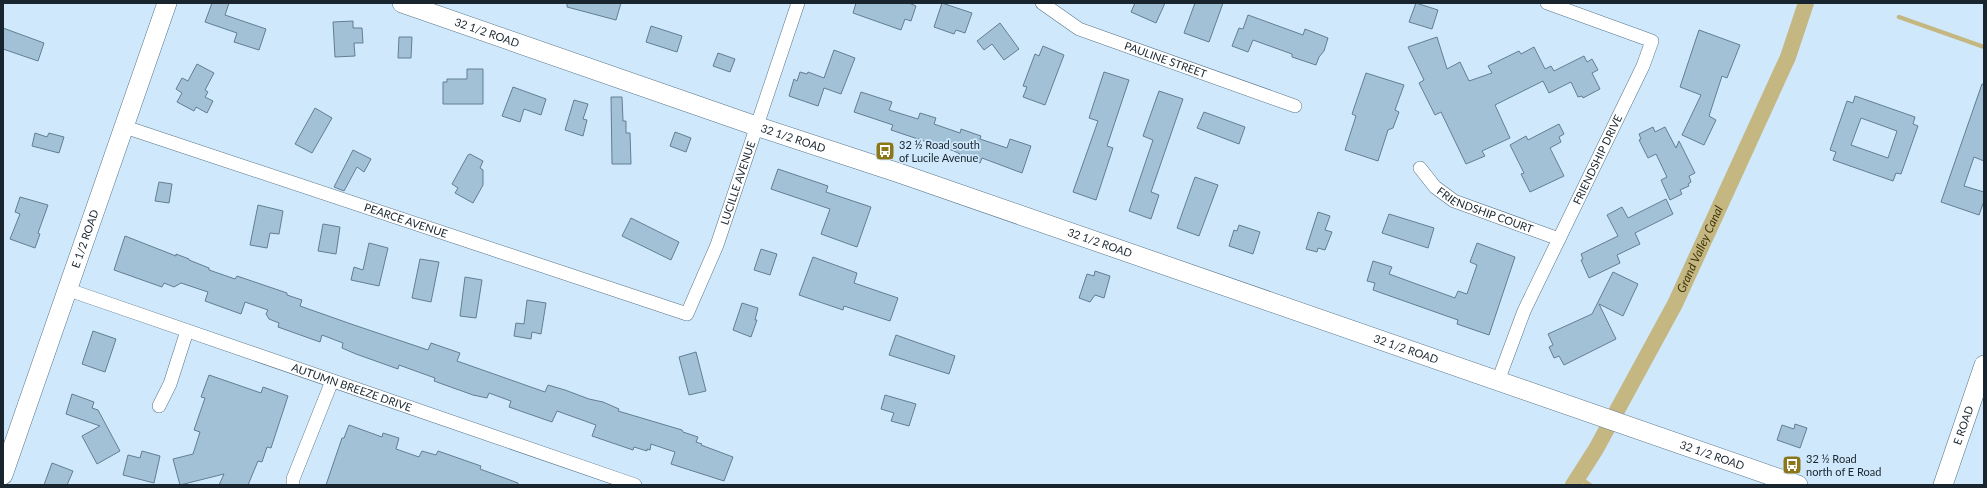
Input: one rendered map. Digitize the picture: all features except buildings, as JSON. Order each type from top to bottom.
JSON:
[{"type":"street","name":"E 1/2 ROAD","points":[[3,475],[69,290],[167,3]]},
{"type":"street","name":"32 1/2 ROAD","points":[[402,3],[756,126],[906,175],[1798,485]]},
{"type":"street","name":"LUCILLE AVENUE","points":[[687,314],[717,245],[798,3]]},
{"type":"street","name":"PAULINE STREET","points":[[1042,3],[1078,29],[1295,106]]},
{"type":"street","name":"FRIENDSHIP DRIVE","points":[[1498,381],[1524,311],[1643,66],[1652,41],[1547,3]]},
{"type":"street","name":"PEARCE AVENUE","points":[[125,127],[687,314]]},
{"type":"street","name":"FRIENDSHIP COURT","points":[[1420,168],[1435,187],[1454,201],[1559,239]]},
{"type":"street","name":"AUTUMN BREEZE DRIVE","points":[[69,290],[635,485]]},
{"type":"street","points":[[158,406],[170,384],[187,331]]},
{"type":"street","name":"E ROAD","points":[[1943,485],[1984,365]]},
{"type":"street","points":[[293,485],[293,480],[332,381]]},
{"type":"waterway","name":"Grand Valley Canal","points":[[1573,485],[1596,449],[1675,304],[1788,57],[1806,3]]},
{"type":"waterway","points":[[1899,17],[1984,47]]},
{"type":"waterway","points":[[1578,477],[1590,485]]},
{"type":"place","name":"32 ½ Road south of Lucile Avenue","points":[[885,151]]},
{"type":"place","name":"32 ½ Road north of E Road","points":[[1792,465]]}]
